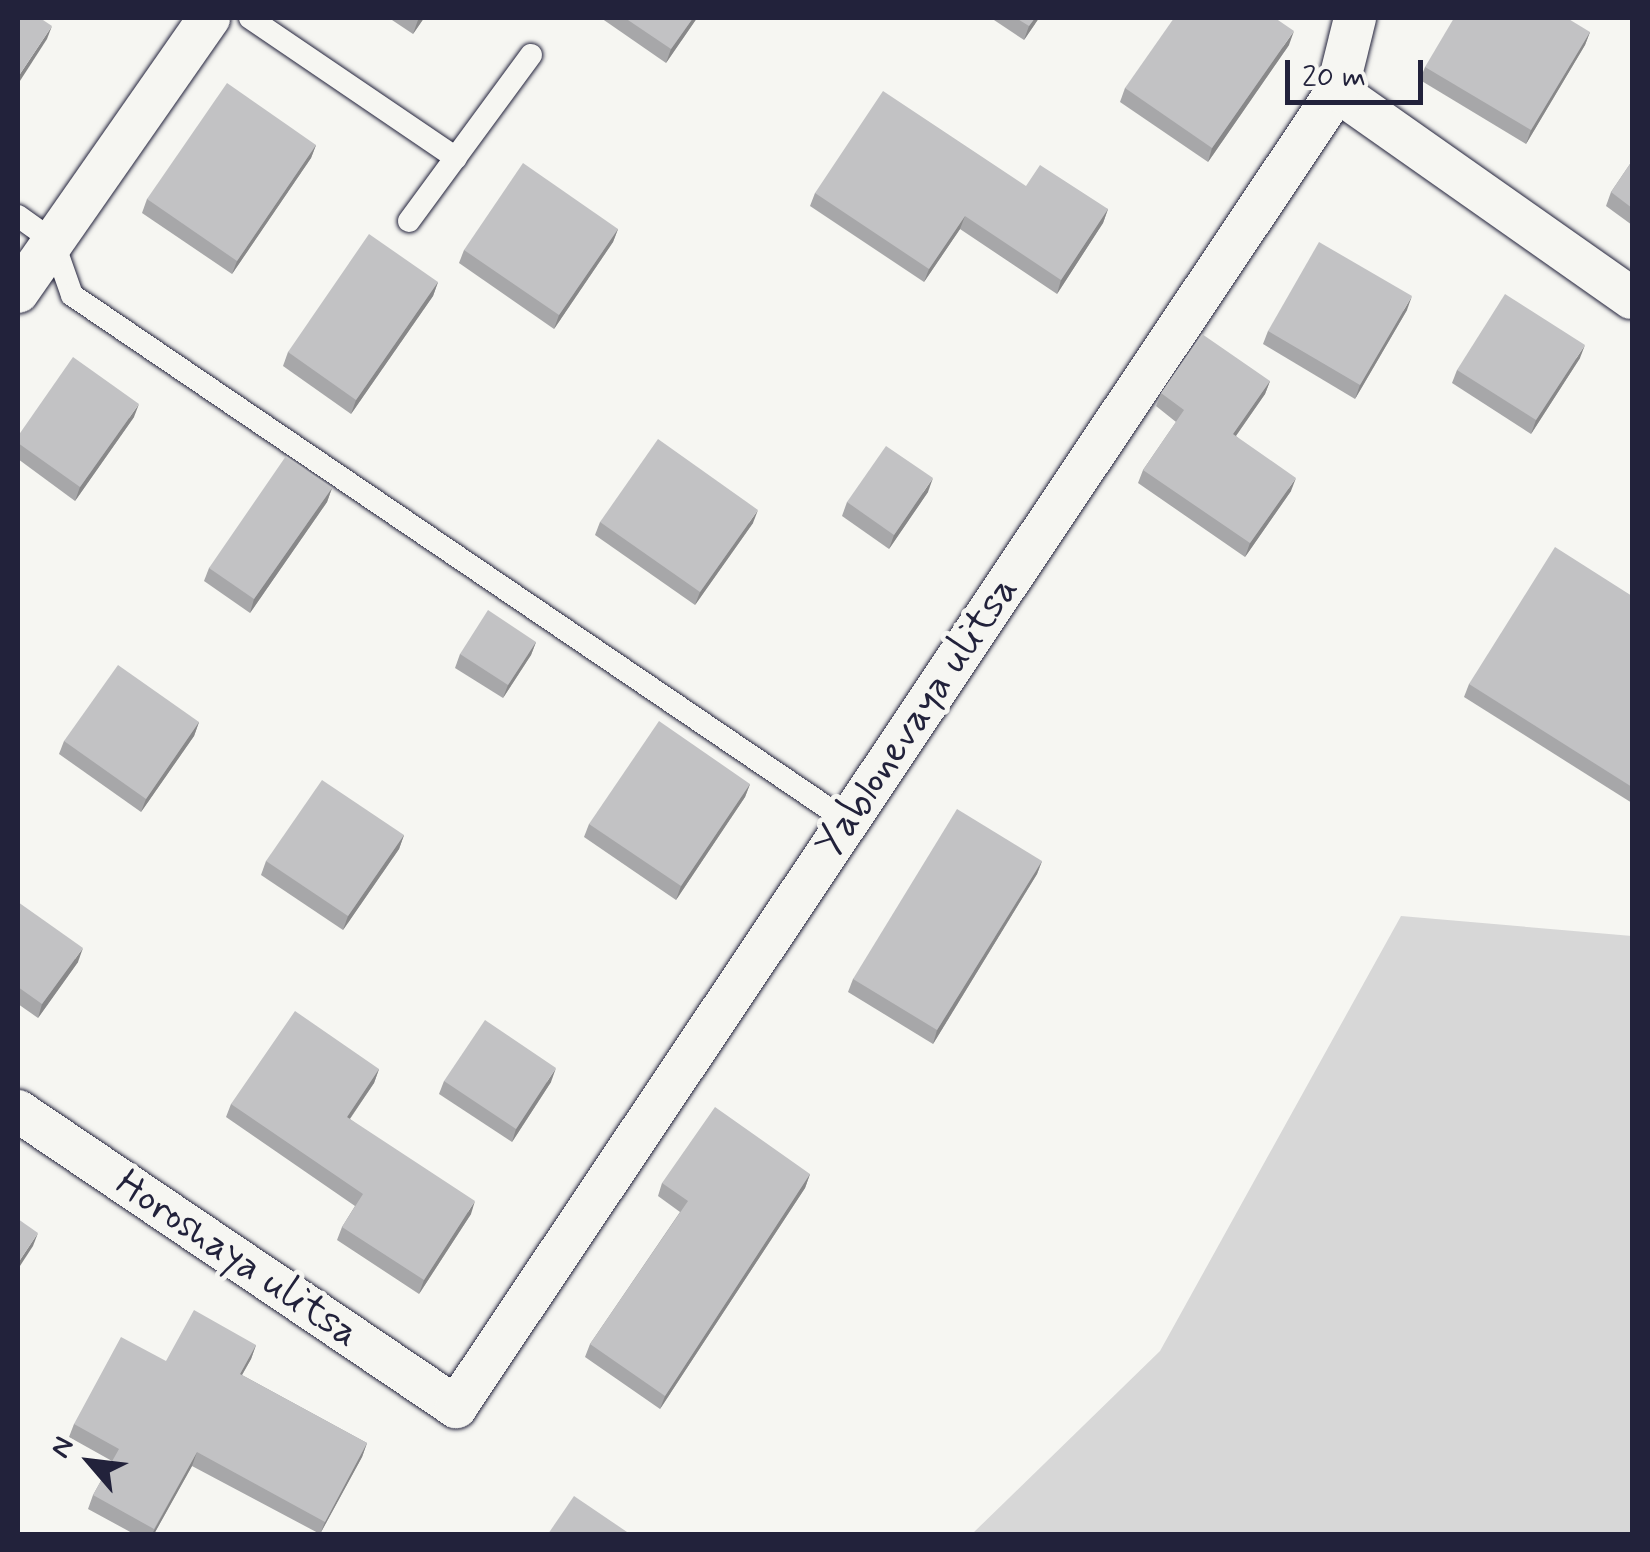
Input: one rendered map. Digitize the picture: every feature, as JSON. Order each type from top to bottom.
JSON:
[{"type":"street","points":[[18,292],[209,18]]},
{"type":"street","name":"Yablonevaya ulitsa","points":[[456,1407],[1337,91],[1355,18]]},
{"type":"street","points":[[1337,91],[1632,298]]},
{"type":"street","name":"Horoshaya ulitsa","points":[[18,1111],[456,1407]]},
{"type":"lane","points":[[250,18],[456,158]]},
{"type":"lane","points":[[409,221],[530,55]]},
{"type":"lane","points":[[18,216],[53,241],[72,296],[846,821]]},
{"type":"shaded area","points":[[1401,916],[1632,936],[1632,1534],[972,1534],[1160,1351]]},
{"type":"building","points":[[18,18],[40,18],[52,26],[18,77]]},
{"type":"building","points":[[625,18],[693,18],[671,49]]},
{"type":"building","points":[[1016,18],[1035,18],[1029,26]]},
{"type":"building","points":[[1174,18],[1275,18],[1294,31],[1212,148],[1125,88]]},
{"type":"building","points":[[1454,18],[1567,18],[1590,32],[1531,130],[1425,67]]},
{"type":"building","points":[[227,83],[316,145],[237,261],[147,199]]},
{"type":"building","points":[[883,91],[1026,186],[1040,165],[1108,209],[1061,280],[965,216],[929,269],[815,193]]},
{"type":"building","points":[[1632,161],[1632,208],[1611,192]]},
{"type":"building","points":[[523,163],[618,229],[559,315],[464,250]]},
{"type":"building","points":[[369,234],[438,282],[356,400],[288,352]]},
{"type":"building","points":[[1319,242],[1412,296],[1360,385],[1268,331]]},
{"type":"building","points":[[1505,294],[1585,345],[1536,420],[1457,370]]},
{"type":"building","points":[[1202,334],[1270,381],[1233,434],[1296,478],[1250,543],[1143,470],[1184,410],[1161,393]]},
{"type":"building","points":[[73,357],[139,404],[80,487],[18,443],[18,436]]},
{"type":"building","points":[[658,439],[758,510],[700,592],[600,522]]},
{"type":"building","points":[[886,446],[933,478],[894,535],[847,502]]},
{"type":"building","points":[[286,456],[332,488],[254,599],[209,568]]},
{"type":"building","points":[[1555,547],[1632,596],[1632,787],[1469,684]]},
{"type":"building","points":[[488,610],[536,642],[508,685],[460,654]]},
{"type":"building","points":[[118,665],[199,722],[146,799],[64,741]]},
{"type":"building","points":[[659,721],[750,784],[681,886],[589,824]]},
{"type":"building","points":[[322,780],[404,835],[348,916],[266,861]]},
{"type":"building","points":[[957,809],[1042,861],[937,1030],[853,979]]},
{"type":"building","points":[[18,902],[83,948],[42,1004],[18,987]]},
{"type":"building","points":[[295,1011],[379,1069],[347,1117],[475,1201],[424,1280],[342,1227],[363,1194],[231,1104]]},
{"type":"building","points":[[485,1020],[556,1068],[516,1129],[444,1081]]},
{"type":"building","points":[[715,1107],[810,1174],[665,1396],[590,1344],[688,1201],[662,1183]]},
{"type":"building","points":[[18,1219],[38,1233],[18,1263]]},
{"type":"building","points":[[194,1310],[256,1345],[240,1374],[367,1443],[325,1522],[197,1452],[154,1529],[93,1495],[119,1449],[74,1424],[121,1337],[166,1361]]},
{"type":"building","points":[[574,1496],[630,1534],[548,1534]]}]
